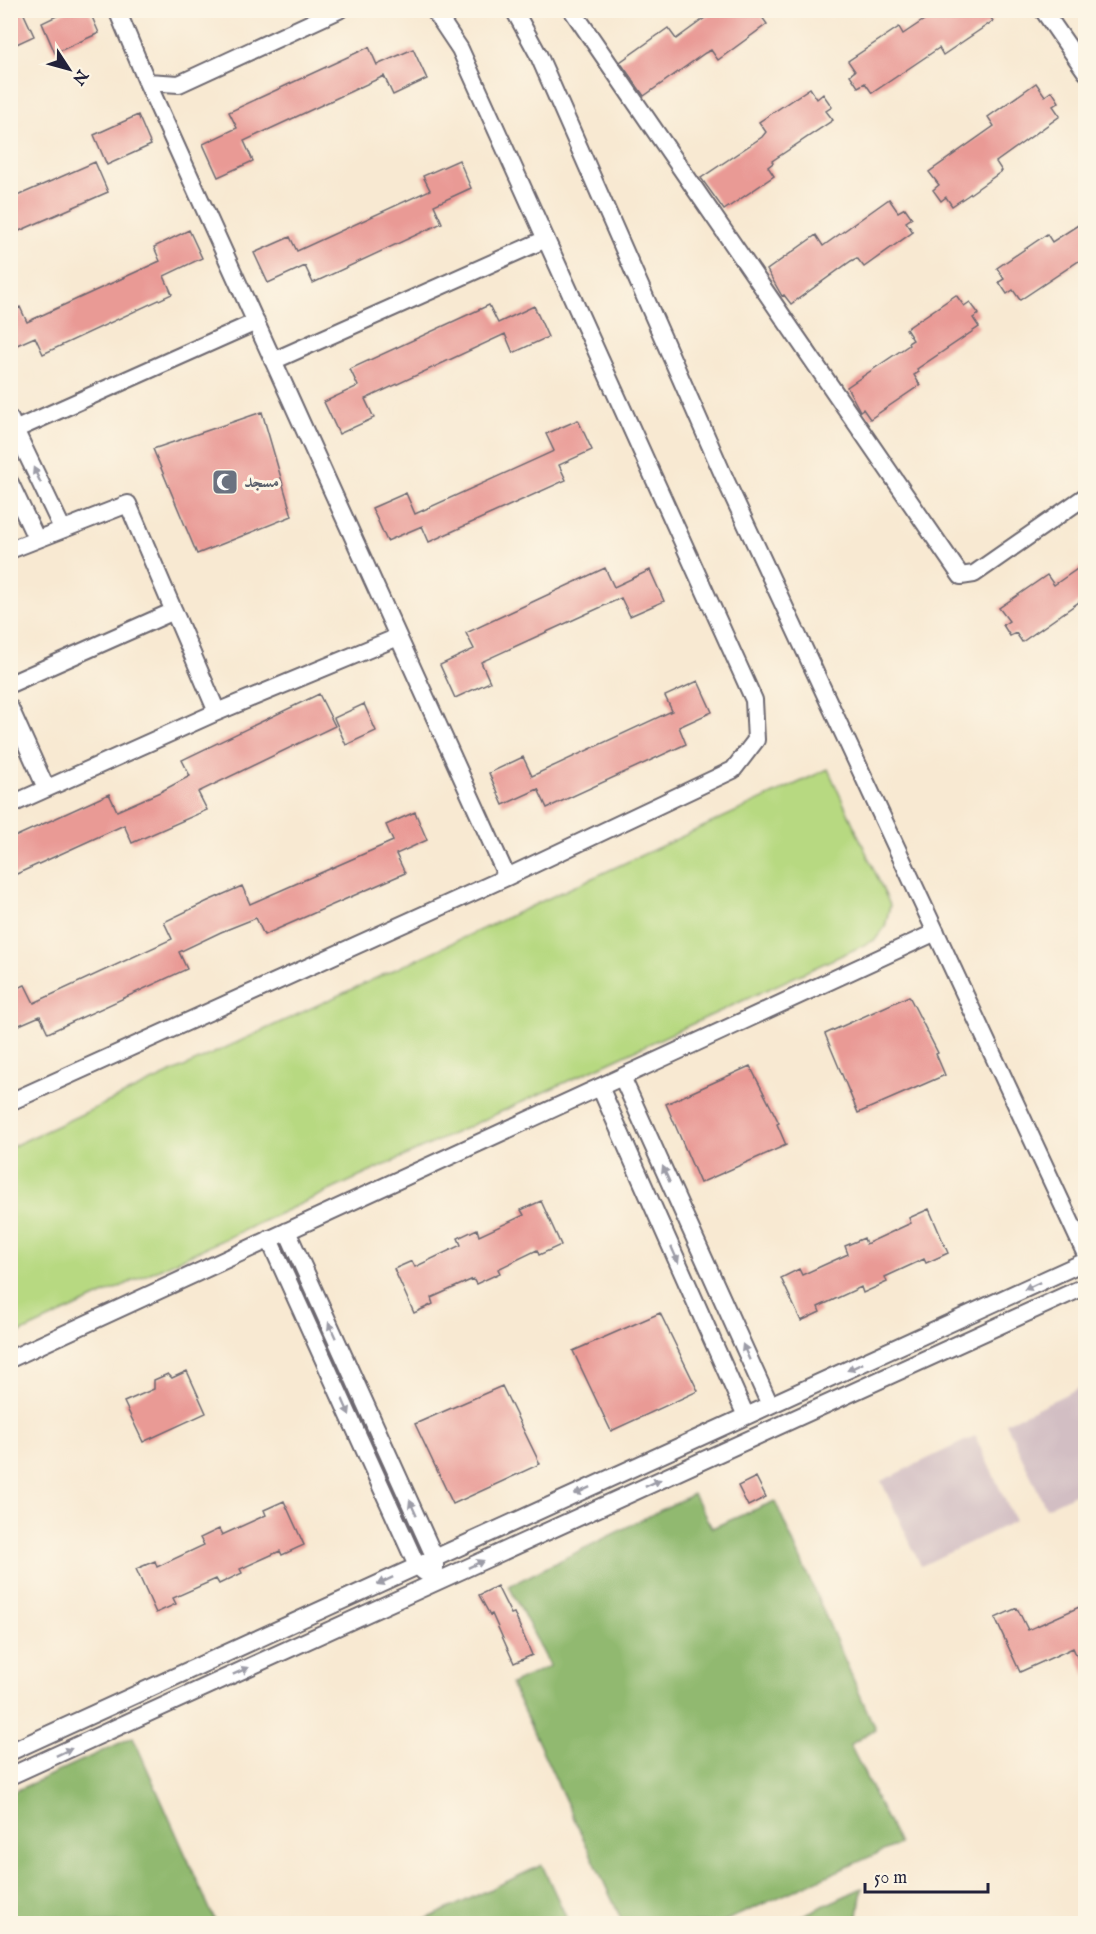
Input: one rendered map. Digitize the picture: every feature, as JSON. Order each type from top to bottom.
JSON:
[{"type":"street","points":[[117,10],[147,82],[507,877]]},
{"type":"street","points":[[147,82],[178,84],[339,10]]},
{"type":"street","points":[[10,1102],[507,877],[733,770],[756,740],[754,700],[460,49],[434,10]]},
{"type":"street","points":[[514,10],[538,54],[720,468],[1086,1256]]},
{"type":"street","points":[[572,10],[961,576],[974,574],[1086,496]]},
{"type":"street","points":[[1043,10],[1086,72]]},
{"type":"street","points":[[273,361],[546,239]]},
{"type":"street","points":[[62,528],[12,427],[255,322]]},
{"type":"street","points":[[10,483],[36,538]]},
{"type":"street","points":[[10,550],[128,504],[217,712]]},
{"type":"street","points":[[10,684],[174,611]]},
{"type":"street","points":[[10,805],[217,712],[398,637]]},
{"type":"street","points":[[10,708],[46,788]]},
{"type":"street","points":[[10,1359],[936,932]]},
{"type":"street","points":[[622,1077],[770,1406]]},
{"type":"street","points":[[600,1087],[746,1416]]},
{"type":"street","points":[[287,1231],[435,1558],[435,1582]]},
{"type":"street","points":[[270,1239],[417,1566],[435,1582]]},
{"type":"street","points":[[10,1752],[1086,1261]]},
{"type":"street","points":[[10,1776],[1086,1286]]},
{"type":"street","points":[[124,1700],[133,1720]]},
{"type":"shaded area","points":[[1085,1385],[1085,1489],[1046,1508],[1006,1423]]},
{"type":"shaded area","points":[[975,1436],[1015,1521],[921,1566],[881,1481]]},
{"type":"green space","points":[[828,769],[890,905],[885,927],[875,940],[11,1337],[11,1147]]},
{"type":"green space","points":[[693,1494],[712,1528],[775,1501],[875,1729],[850,1745],[899,1844],[720,1923],[623,1923],[511,1684],[550,1666],[509,1586]]},
{"type":"green space","points":[[133,1737],[216,1923],[11,1923],[11,1793]]},
{"type":"green space","points":[[542,1865],[569,1923],[418,1923]]},
{"type":"green space","points":[[862,1888],[857,1923],[786,1923]]},
{"type":"building","points":[[10,10],[22,10],[34,36],[10,47]]},
{"type":"building","points":[[69,10],[89,10],[99,33],[55,53],[42,23]]},
{"type":"building","points":[[716,10],[757,10],[767,24],[718,60],[711,50],[644,96],[620,62],[668,28],[676,39]]},
{"type":"building","points":[[939,10],[986,10],[993,21],[943,55],[939,48],[872,93],[865,83],[858,87],[850,75],[855,71],[848,61],[899,27],[903,34]]},
{"type":"building","points":[[369,47],[377,65],[413,49],[427,79],[393,95],[384,76],[244,141],[253,161],[218,177],[203,144],[237,128],[229,112]]},
{"type":"building","points":[[1036,83],[1045,96],[1052,91],[1059,102],[1053,106],[1060,116],[996,162],[1002,171],[952,206],[946,197],[941,201],[933,190],[939,185],[929,172],[994,126],[988,117]]},
{"type":"building","points":[[810,88],[817,99],[823,94],[832,107],[826,111],[833,120],[772,161],[773,163],[768,167],[774,176],[724,210],[701,178],[762,137],[766,132],[759,122]]},
{"type":"building","points":[[138,115],[151,145],[107,165],[94,135]]},
{"type":"building","points":[[459,160],[471,188],[434,205],[442,223],[313,283],[305,266],[268,283],[254,253],[290,237],[297,251],[430,190],[423,176]]},
{"type":"building","points":[[95,162],[108,192],[10,235],[10,199]]},
{"type":"building","points":[[889,199],[898,212],[905,208],[912,218],[906,222],[913,232],[864,267],[857,258],[851,261],[791,304],[784,295],[782,296],[767,270],[816,235],[823,246]]},
{"type":"building","points":[[1086,220],[1086,256],[1020,300],[1013,290],[1007,294],[999,282],[1004,279],[997,268],[1047,234],[1052,242]]},
{"type":"building","points":[[189,230],[202,258],[164,276],[172,294],[43,354],[35,337],[10,348],[10,312],[20,307],[27,322],[160,261],[154,247]]},
{"type":"building","points":[[956,295],[964,306],[970,302],[979,314],[973,318],[979,327],[917,369],[919,372],[914,375],[920,385],[870,419],[863,409],[860,411],[847,387],[909,345],[908,343],[913,340],[906,329]]},
{"type":"building","points":[[489,305],[498,323],[534,306],[548,337],[513,353],[505,334],[365,399],[374,418],[339,434],[324,402],[358,386],[350,369]]},
{"type":"building","name":"مسجد","points":[[262,412],[292,516],[197,554],[153,449]]},
{"type":"building","points":[[578,420],[592,450],[559,465],[566,480],[429,542],[422,526],[387,541],[372,508],[406,493],[415,514],[554,451],[546,434]]},
{"type":"building","points":[[1086,563],[1086,597],[1022,642],[1016,633],[1010,636],[1003,625],[1009,621],[999,608],[1047,575],[1054,585]]},
{"type":"building","points":[[605,568],[614,587],[650,570],[664,601],[630,616],[621,598],[481,662],[490,682],[455,698],[440,665],[474,649],[466,633]]},
{"type":"building","points":[[698,681],[712,712],[679,727],[686,744],[547,808],[538,789],[503,805],[489,773],[523,757],[532,776],[672,711],[665,696]]},
{"type":"building","points":[[319,694],[335,726],[198,792],[207,810],[132,843],[124,825],[10,877],[10,839],[109,794],[117,811],[160,792],[190,776],[182,760]]},
{"type":"building","points":[[364,704],[376,731],[346,745],[334,718]]},
{"type":"building","points":[[415,812],[427,840],[396,854],[405,873],[264,935],[256,918],[221,932],[179,952],[187,969],[48,1033],[40,1016],[10,1029],[10,991],[25,985],[34,1003],[172,939],[164,922],[208,901],[242,886],[250,904],[393,841],[386,825]]},
{"type":"building","points":[[909,996],[938,1053],[936,1054],[945,1075],[858,1113],[825,1034]]},
{"type":"building","points":[[750,1066],[779,1123],[777,1124],[786,1145],[700,1183],[666,1104]]},
{"type":"building","points":[[541,1201],[561,1245],[539,1255],[537,1250],[498,1269],[500,1273],[476,1284],[473,1279],[431,1298],[433,1304],[414,1313],[394,1269],[412,1261],[415,1267],[461,1245],[458,1238],[477,1229],[479,1236],[524,1215],[521,1210]]},
{"type":"building","points":[[929,1209],[948,1253],[926,1263],[924,1259],[885,1277],[887,1282],[863,1293],[861,1287],[818,1307],[820,1312],[801,1321],[781,1278],[799,1269],[802,1275],[848,1254],[845,1246],[864,1238],[866,1244],[911,1223],[909,1218]]},
{"type":"building","points":[[660,1313],[698,1391],[611,1431],[573,1351]]},
{"type":"building","points":[[187,1371],[206,1413],[143,1442],[124,1402],[154,1389],[154,1380],[168,1374],[172,1378]]},
{"type":"building","points":[[502,1386],[540,1464],[453,1504],[415,1424]]},
{"type":"building","points":[[756,1477],[766,1497],[748,1506],[738,1486]]},
{"type":"building","points":[[284,1501],[304,1545],[282,1555],[280,1551],[240,1569],[242,1573],[219,1584],[216,1579],[173,1598],[176,1604],[156,1613],[136,1569],[155,1561],[157,1567],[204,1545],[200,1538],[219,1529],[222,1535],[266,1515],[264,1510]]},
{"type":"building","points":[[497,1586],[511,1614],[514,1613],[532,1655],[514,1663],[492,1614],[490,1615],[479,1595]]},
{"type":"building","points":[[1086,1604],[1086,1676],[1073,1648],[1020,1672],[995,1618],[1017,1608],[1028,1630]]},
{"type":"place","name":"مسجد","points":[[225,482]]}]
